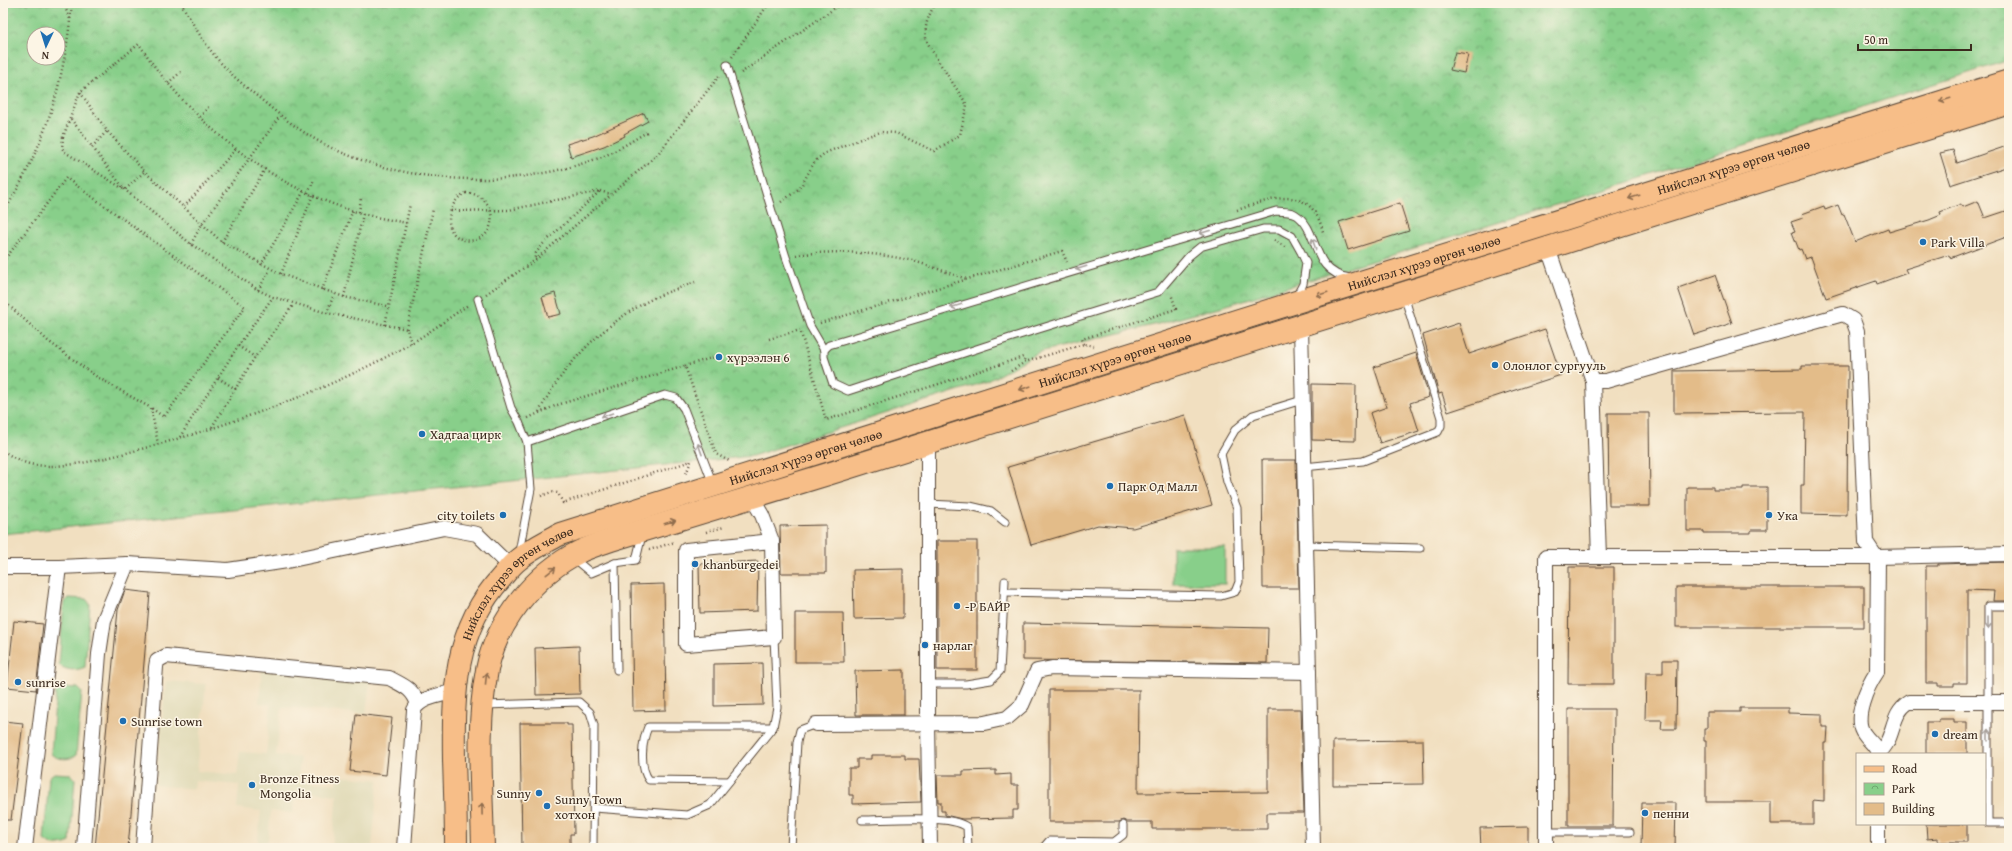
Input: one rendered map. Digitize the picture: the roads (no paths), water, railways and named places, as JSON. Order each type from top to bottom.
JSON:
[{"type":"main road","name":"Нийслэл хүрээ өргөн чөлөө","points":[[483,848],[481,725],[487,668],[501,629],[534,584],[579,552],[604,542],[752,498],[1548,248],[1981,100],[2009,80]]},
{"type":"main road","name":"Нийслэл хүрээ өргөн чөлөө","points":[[456,848],[453,728],[456,675],[464,642],[476,612],[493,586],[514,563],[537,546],[560,534],[1510,236],[1981,100],[2009,103]]},
{"type":"main road","points":[[1510,236],[1517,258]]},
{"type":"main road","points":[[943,414],[950,436]]},
{"type":"street","points":[[1548,248],[1593,381],[1599,557]]},
{"type":"street","points":[[1593,381],[1606,381],[1843,314],[1853,320],[1857,331],[1863,507],[1866,542],[1877,557],[1877,672],[1868,686],[1861,714],[1864,734],[1874,744],[1878,753],[1888,742],[1893,723],[1900,708],[1908,702],[2009,702]]},
{"type":"street","points":[[1301,326],[1313,848]]},
{"type":"street","points":[[928,443],[928,723],[930,848]]},
{"type":"street","points":[[752,498],[762,515],[772,541],[774,637],[686,644],[686,550],[772,541]]},
{"type":"street","points":[[3,567],[59,567],[127,564],[228,570],[287,561],[444,528],[477,534],[514,563]]},
{"type":"street","points":[[1546,848],[1546,557],[1877,557],[2009,554]]},
{"type":"street","points":[[84,848],[99,654],[104,620],[127,564]]},
{"type":"street","points":[[26,848],[59,567]]},
{"type":"street","points":[[143,848],[156,667],[157,661],[166,656],[389,678],[408,688],[414,694],[418,704]]},
{"type":"street","points":[[816,724],[984,723],[1007,718],[1022,705],[1037,671],[1052,668],[1309,672]]},
{"type":"street","points":[[404,848],[413,715],[418,704],[455,691]]},
{"type":"street","points":[[1878,825],[1878,848]]},
{"type":"lane","points":[[727,65],[771,214],[810,326],[824,350],[824,357],[833,384],[848,392],[1013,336],[1158,292],[1189,256],[1200,247],[1263,229],[1279,229],[1292,236],[1306,263],[1303,284],[1293,303]]},
{"type":"lane","points":[[824,350],[828,345],[1276,211],[1294,213],[1308,225],[1316,250],[1326,266],[1342,277],[1364,281]]},
{"type":"lane","points":[[1304,467],[1363,461],[1438,432],[1441,426],[1441,418],[1404,293]]},
{"type":"lane","points":[[478,299],[511,408],[519,422],[527,442],[531,489],[514,563]]},
{"type":"lane","points":[[527,442],[665,395],[676,398],[684,408],[714,486]]},
{"type":"lane","points":[[1004,592],[1221,596],[1235,592],[1239,582],[1237,508],[1227,482],[1222,454],[1234,430],[1254,414],[1302,400]]},
{"type":"lane","points":[[928,504],[970,506],[991,511],[1005,522]]},
{"type":"lane","points":[[571,557],[591,573],[615,564],[636,560],[643,530]]},
{"type":"lane","points":[[1306,544],[1420,548]]},
{"type":"lane","points":[[615,564],[617,670]]},
{"type":"lane","points":[[928,684],[966,684],[990,680],[1000,671],[1005,581]]},
{"type":"lane","points":[[2009,606],[1988,606],[1987,702],[1988,823],[2009,823]]},
{"type":"lane","points":[[594,808],[687,815],[710,805],[773,727],[777,707],[774,637]]},
{"type":"lane","points":[[483,705],[579,702],[590,712],[594,724],[593,848]]},
{"type":"lane","points":[[791,848],[797,742],[800,730],[816,724]]},
{"type":"lane","points":[[729,781],[649,780],[644,774],[644,738],[648,726],[773,727]]},
{"type":"lane","points":[[862,820],[930,819],[961,822],[968,827],[968,848]]},
{"type":"lane","points":[[1043,848],[1049,842],[1114,842],[1123,835],[1123,825]]},
{"type":"lane","points":[[1546,832],[1630,832]]},
{"type":"place","name":"Park Villa","points":[[1923,242]]},
{"type":"place","name":"хүрээлэн 6","points":[[719,357]]},
{"type":"place","name":"Олонлог сургууль","points":[[1495,365]]},
{"type":"place","name":"Хадгаа цирк","points":[[422,434]]},
{"type":"place","name":"Парк Од Малл","points":[[1110,486]]},
{"type":"place","name":"city toilets","points":[[503,515]]},
{"type":"place","name":"Ука","points":[[1769,515]]},
{"type":"place","name":"khanburgedei","points":[[695,564]]},
{"type":"place","name":"-Р БАЙР","points":[[957,606]]},
{"type":"place","name":"нарлаг","points":[[925,645]]},
{"type":"place","name":"sunrise","points":[[18,682]]},
{"type":"place","name":"Sunrise town","points":[[123,721]]},
{"type":"place","name":"dream","points":[[1935,734]]},
{"type":"place","name":"Bronze Fitness Mongolia","points":[[252,785]]},
{"type":"place","name":"Sunny","points":[[539,793]]},
{"type":"place","name":"Sunny Town хотхон","points":[[547,806]]},
{"type":"place","name":"пенни","points":[[1645,813]]}]
